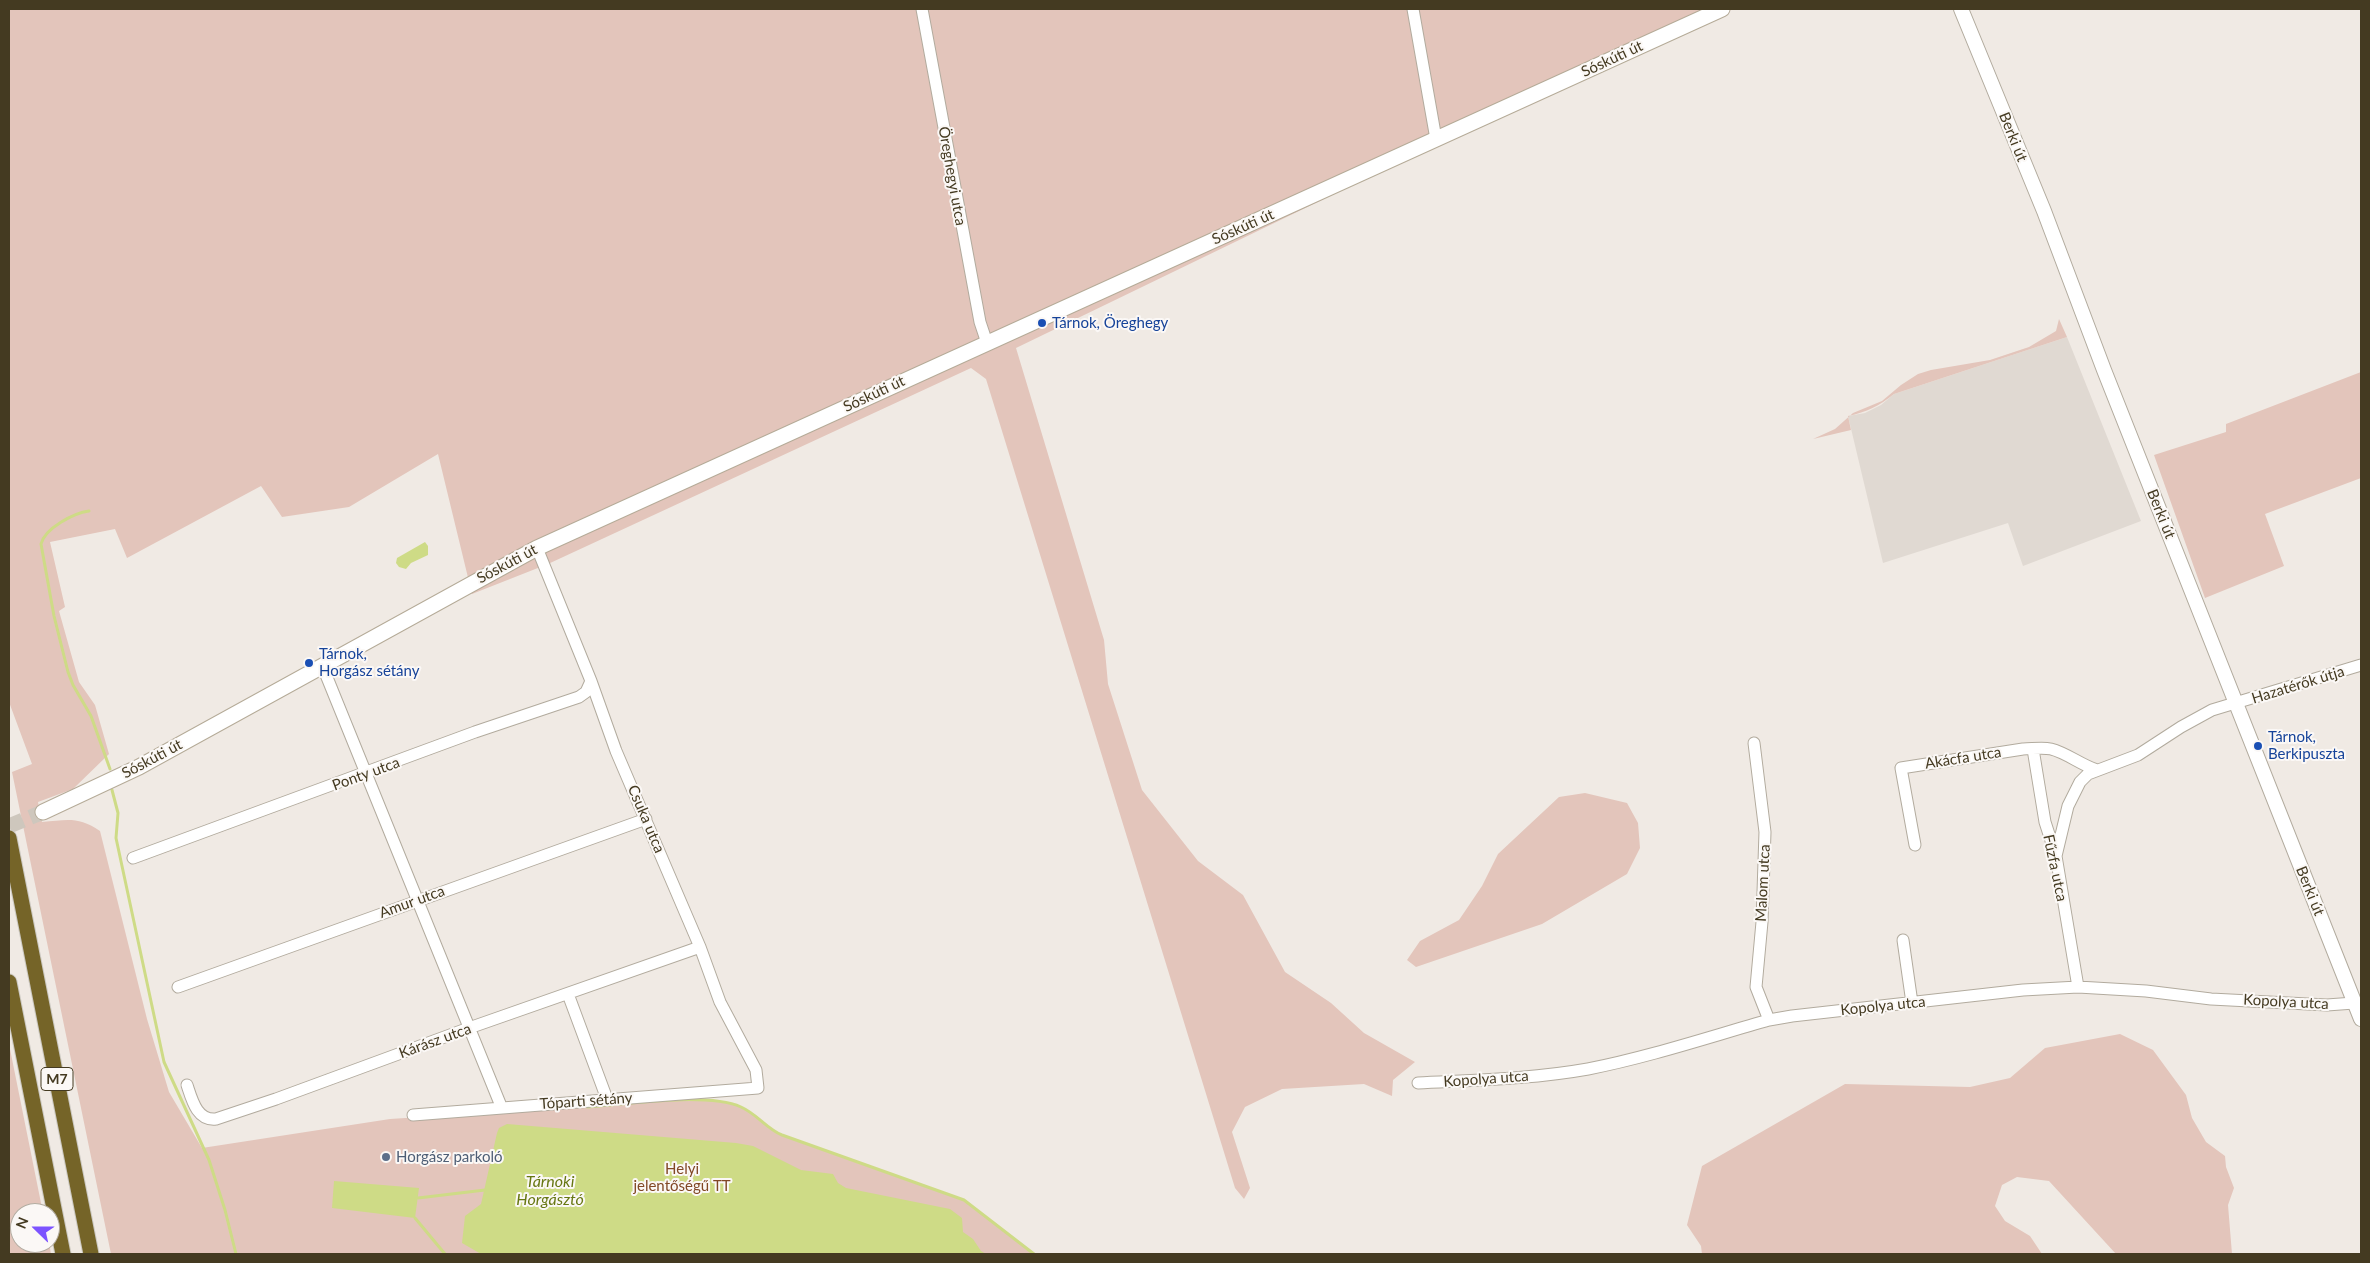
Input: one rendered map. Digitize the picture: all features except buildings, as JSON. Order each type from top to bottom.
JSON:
[{"type":"highway","name":"M7","points":[[9,838],[91,1254]]},
{"type":"highway","name":"M7","points":[[9,982],[63,1254]]},
{"type":"main road","name":"Sóskúti út","points":[[43,812],[139,767],[537,548],[1722,9]]},
{"type":"street","name":"Öreghegyi utca","points":[[922,9],[980,322],[987,343]]},
{"type":"street","points":[[1413,9],[1436,139]]},
{"type":"street","name":"Berki út","points":[[1961,9],[2044,212],[2235,703],[2361,1020]]},
{"type":"street","name":"Csuka utca","points":[[537,548],[591,681],[616,751],[700,946],[730,1022],[756,1070],[758,1088]]},
{"type":"street","points":[[322,665],[501,1106]]},
{"type":"street","name":"Hazatérők útja","points":[[2056,856],[2068,806],[2074,792],[2080,782],[2097,770],[2138,755],[2202,714],[2361,665]]},
{"type":"street","name":"Ponty utca","points":[[133,858],[475,732],[579,697],[586,692],[591,681]]},
{"type":"street","name":"Malom utca","points":[[1754,743],[1765,832],[1762,922],[1756,987],[1769,1020]]},
{"type":"street","name":"Akácfa utca","points":[[1915,845],[1901,768],[2033,749],[2050,749],[2084,766],[2097,770]]},
{"type":"street","name":"Fűzfa utca","points":[[2033,749],[2045,822],[2056,856],[2078,987]]},
{"type":"street","name":"Amur utca","points":[[178,987],[646,819]]},
{"type":"street","points":[[1903,940],[1912,1003]]},
{"type":"street","name":"Kárász utca","points":[[187,1085],[191,1098],[201,1114],[210,1119],[216,1119],[700,946]]},
{"type":"street","name":"Kopolya utca","points":[[1418,1083],[1502,1079],[1587,1069],[1769,1020],[2023,990],[2078,987],[2146,991],[2211,999],[2327,1005],[2354,1003]]},
{"type":"street","points":[[568,994],[607,1099]]},
{"type":"street","name":"Tóparti sétány","points":[[413,1115],[501,1106],[758,1088]]},
{"type":"shaded area","points":[[2067,337],[2141,521],[2023,566],[2008,523],[1883,563],[1848,416],[1865,413],[1881,405],[1894,394]]},
{"type":"green space","name":"Helyi jelentőségű TT","points":[[9,9],[1733,9],[1423,151],[1016,348],[1104,640],[1108,684],[1142,790],[1198,861],[1243,895],[1285,972],[1331,1003],[1364,1033],[1415,1062],[1393,1080],[1392,1096],[1364,1084],[1282,1089],[1245,1107],[1232,1132],[1250,1188],[1244,1199],[1235,1188],[986,379],[971,368],[548,564],[472,594],[438,454],[349,507],[282,517],[261,486],[127,558],[115,529],[50,542],[65,607],[59,611],[79,682],[95,705],[109,754],[73,789],[38,802],[42,822],[79,821],[100,831],[147,1019],[169,1092],[202,1148],[390,1119],[702,1099],[731,1104],[744,1109],[757,1116],[782,1135],[964,1200],[1034,1254],[111,1254],[12,772],[32,764],[9,702]]},
{"type":"green space","points":[[2059,319],[2067,337],[1894,394],[1872,408],[1850,415],[1882,401],[1918,374],[1990,360],[2029,347],[2056,331]]},
{"type":"green space","points":[[2361,372],[2361,478],[2265,514],[2284,566],[2205,598],[2154,455],[2226,432],[2226,424]]},
{"type":"green space","points":[[1848,417],[1851,430],[1813,439],[1835,429]]},
{"type":"green space","points":[[1585,793],[1627,803],[1638,823],[1640,848],[1627,874],[1542,924],[1416,967],[1407,960],[1420,941],[1459,920],[1482,886],[1498,854],[1559,797]]},
{"type":"green space","points":[[2120,1034],[2153,1050],[2186,1095],[2192,1118],[2206,1142],[2225,1156],[2226,1167],[2234,1188],[2228,1205],[2232,1254],[2116,1254],[2049,1181],[2017,1177],[2002,1185],[1995,1206],[2005,1221],[2030,1236],[2042,1254],[1702,1254],[1701,1246],[1687,1225],[1702,1166],[1845,1084],[1970,1087],[2010,1078],[2045,1048]]},
{"type":"green space","points":[[9,1044],[41,1203],[10,1203],[10,1253],[51,1254],[9,1254]]},
{"type":"water","points":[[425,542],[428,546],[428,555],[411,563],[406,569],[399,567],[396,563],[397,558]]},
{"type":"water","name":"Tárnoki Horgásztó","points":[[507,1124],[753,1146],[801,1170],[833,1174],[838,1183],[846,1188],[950,1209],[962,1218],[963,1232],[973,1239],[981,1251],[986,1254],[481,1254],[462,1243],[465,1216],[481,1204],[497,1133],[499,1128]]},
{"type":"water","points":[[334,1181],[419,1188],[415,1218],[332,1208]]},
{"type":"waterway","points":[[89,511],[61,522],[48,532],[41,544],[54,616],[68,672],[73,685],[91,716],[110,769]]},
{"type":"waterway","points":[[112,790],[118,813],[116,838],[164,1062],[209,1160],[225,1210],[236,1254]]},
{"type":"waterway","points":[[587,1107],[666,1100],[708,1100],[741,1107],[782,1135],[964,1200],[1034,1254]]},
{"type":"waterway","points":[[418,1198],[485,1190]]},
{"type":"waterway","points":[[415,1218],[445,1254]]},
{"type":"tunnel","points":[[9,826],[43,812]]},
{"type":"place","name":"Tárnok, Öreghegy","points":[[1042,323]]},
{"type":"place","name":"Tárnok, Horgász sétány","points":[[309,663]]},
{"type":"place","name":"Tárnok, Berkipuszta","points":[[2258,746]]},
{"type":"place","name":"Horgász parkoló","points":[[386,1157]]}]
